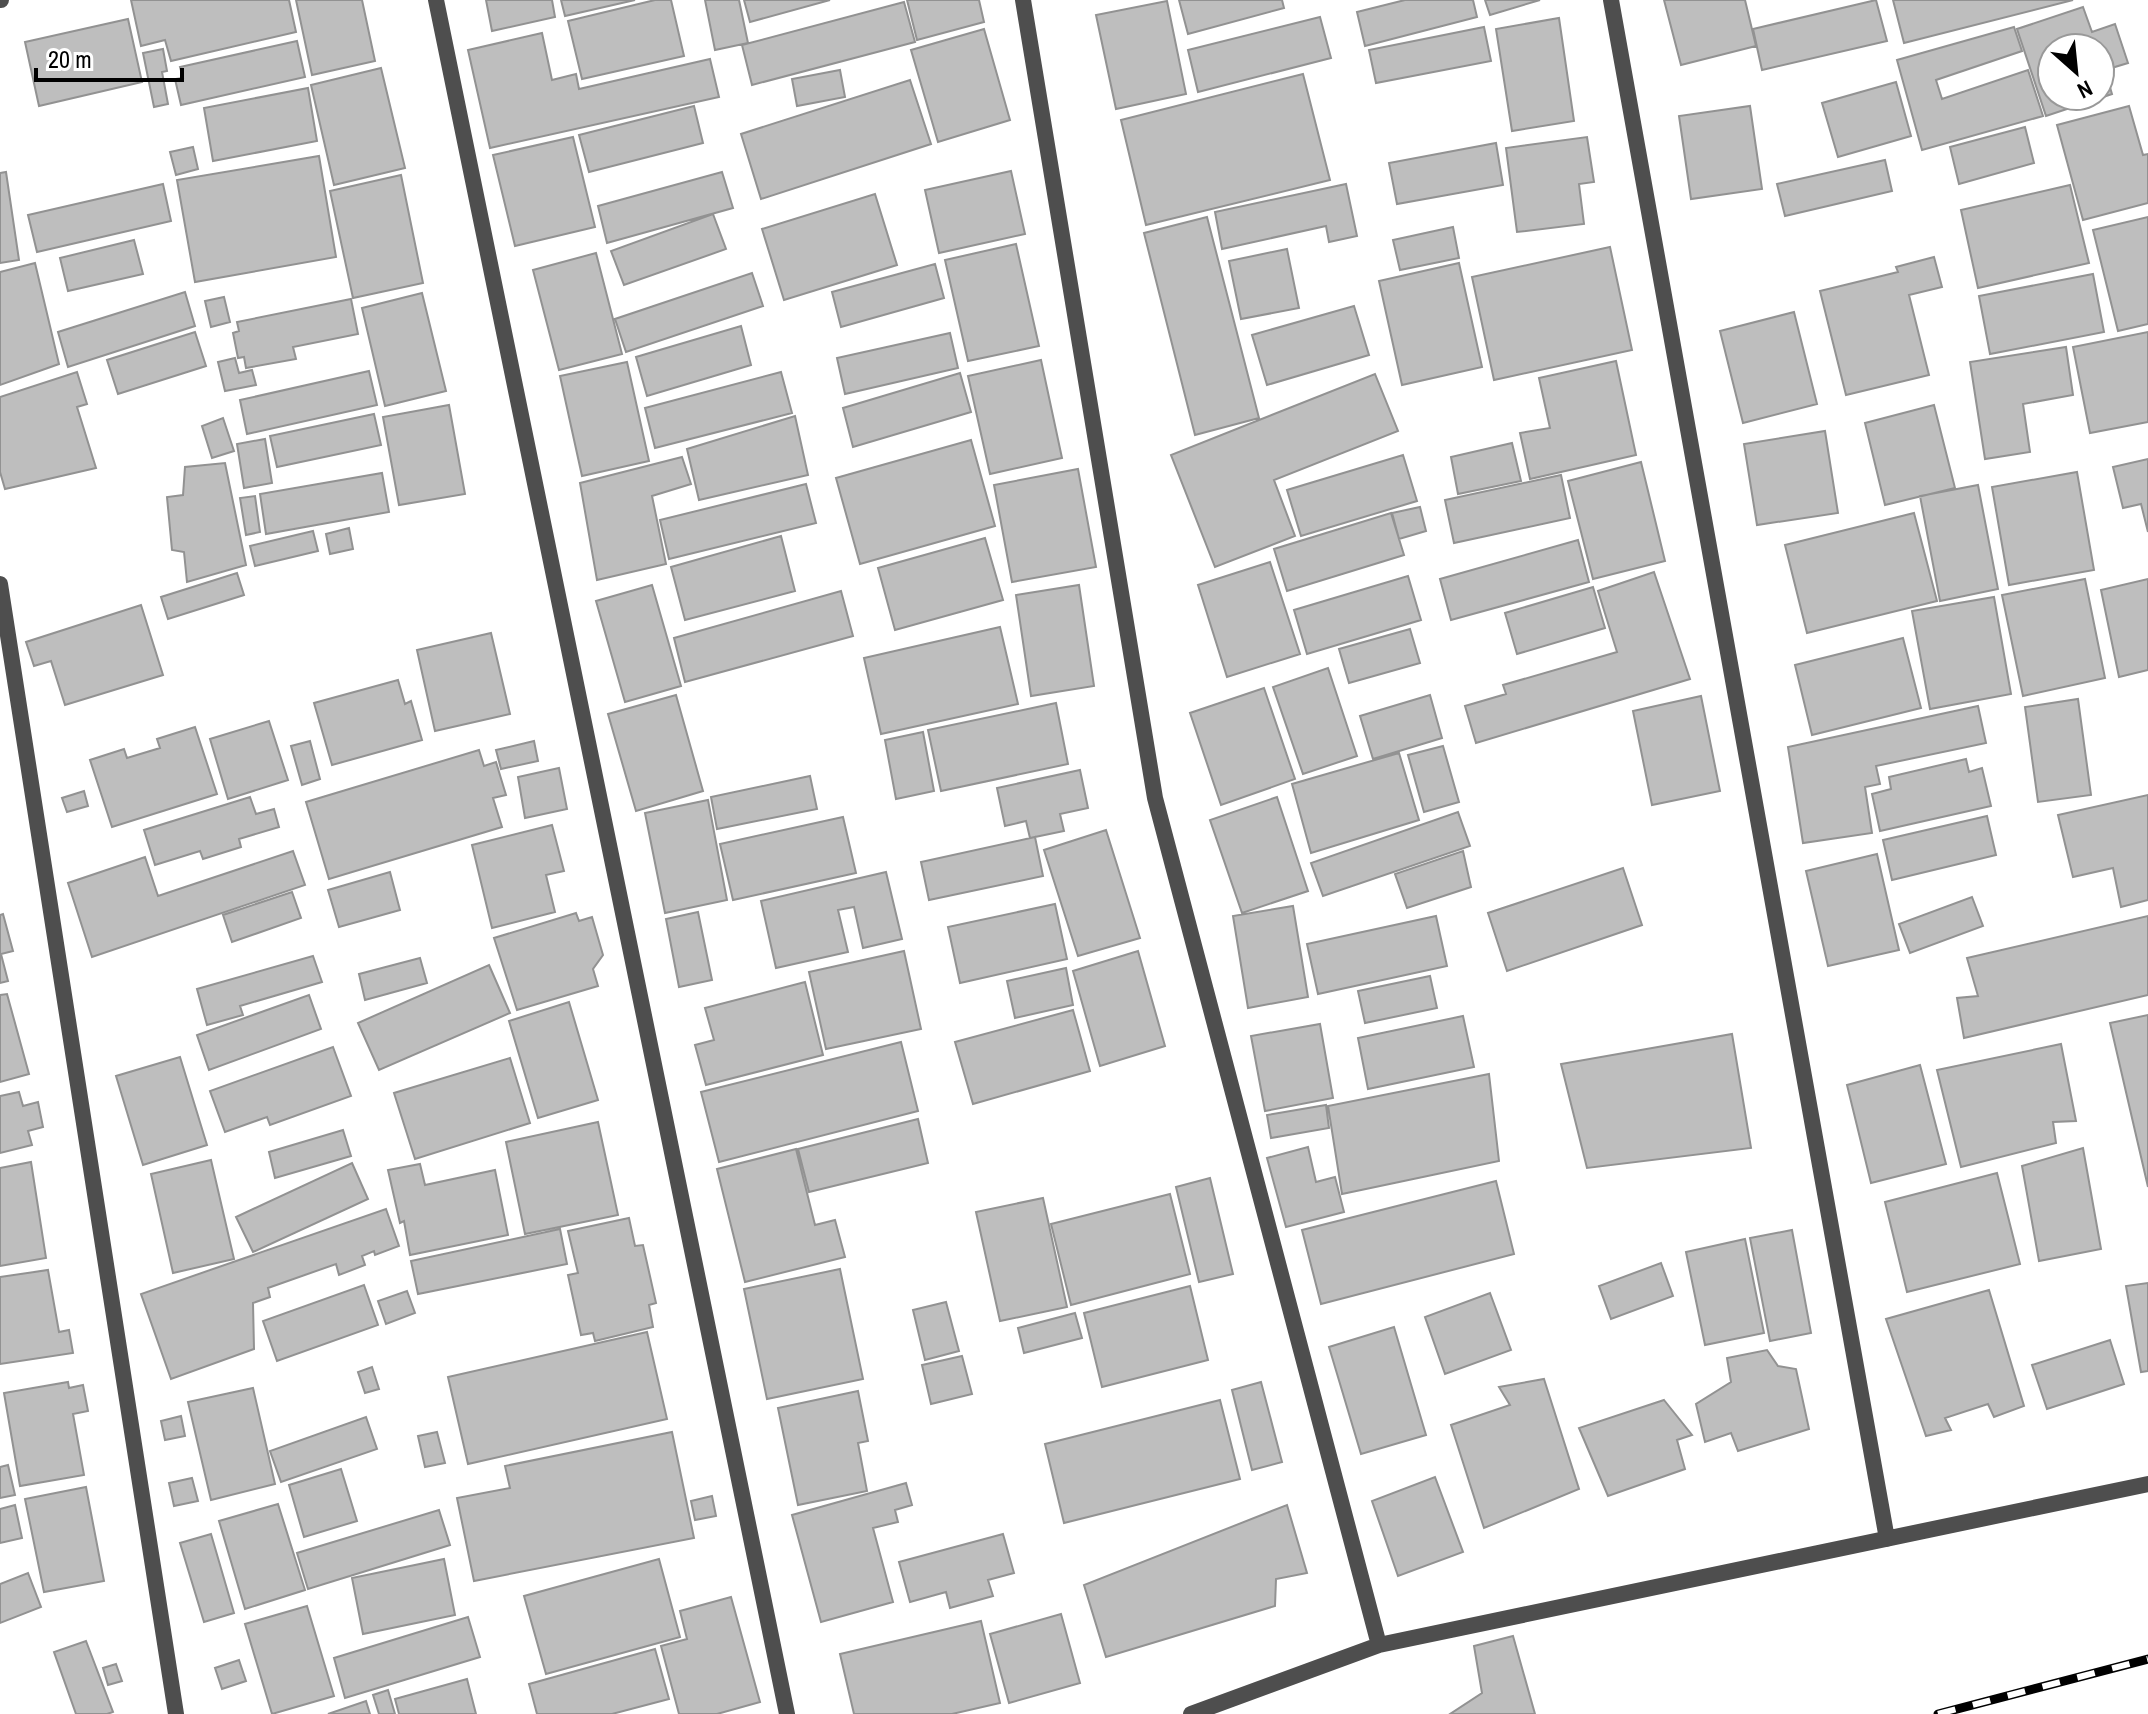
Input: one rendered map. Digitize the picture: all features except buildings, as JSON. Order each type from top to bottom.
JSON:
[{"type":"street","points":[[436,0],[787,1714]]},
{"type":"street","points":[[1023,0],[1155,798],[1379,1645]]},
{"type":"street","points":[[1611,0],[1887,1539]]},
{"type":"street","points":[[0,584],[176,1714]]},
{"type":"street","points":[[1191,1714],[1379,1645],[2148,1484]]},
{"type":"railway","points":[[1938,1714],[2148,1659]]}]
